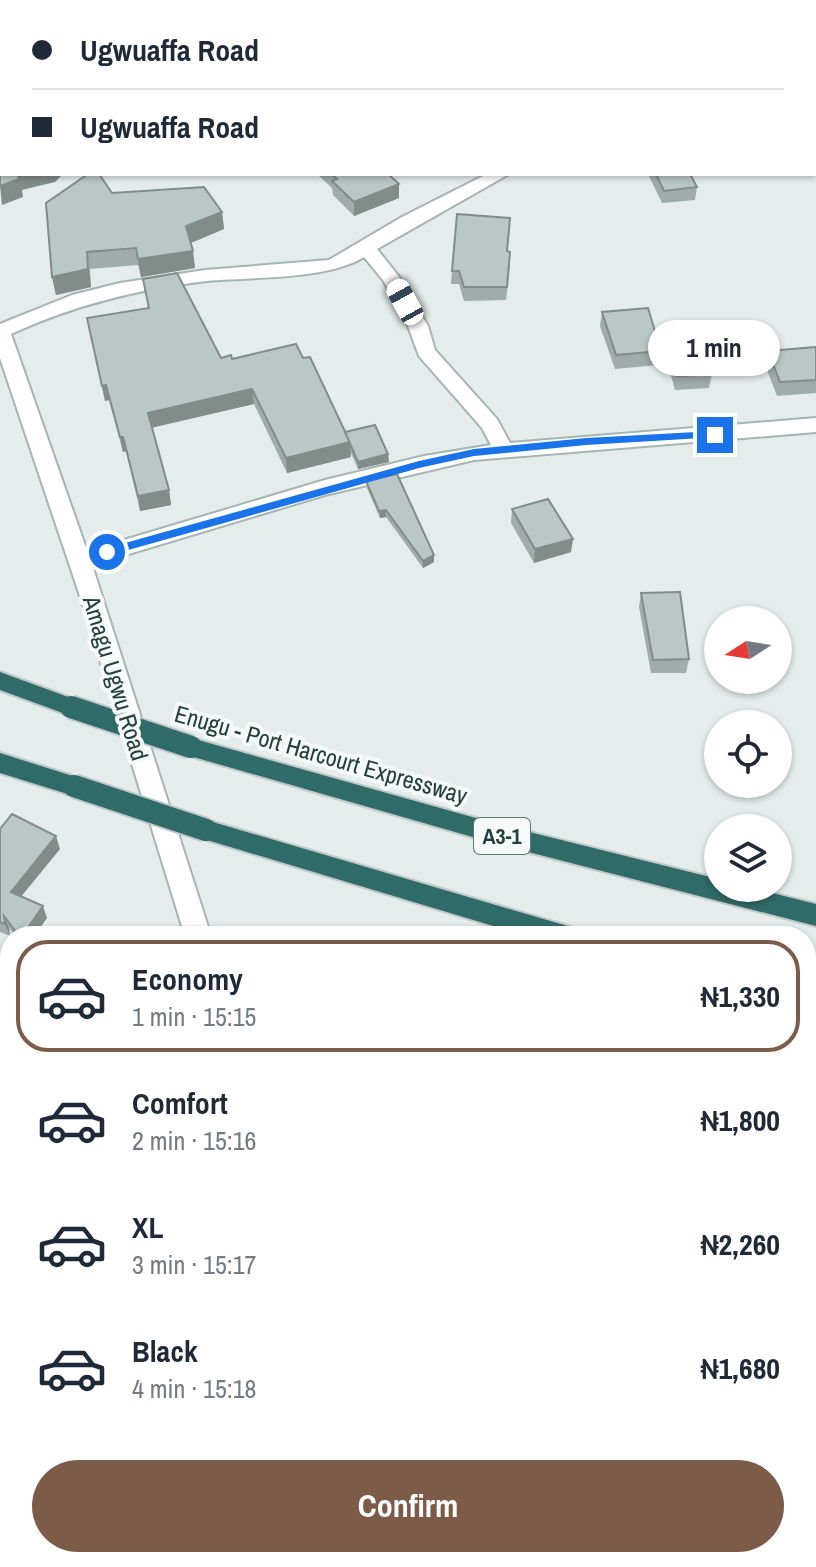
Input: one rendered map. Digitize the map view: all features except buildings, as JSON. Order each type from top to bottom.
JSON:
[{"type":"highway","name":"Enugu - Port Harcourt Expressway","points":[[0,681],[191,747],[497,834],[816,915]]},
{"type":"highway","points":[[0,763],[517,926]]},
{"type":"street","points":[[0,330],[39,311],[151,283],[194,276],[332,265],[366,248],[416,216],[496,176]]},
{"type":"street","points":[[366,248],[391,278],[418,326],[426,352],[490,424],[503,449]]},
{"type":"street","name":"Amagu Ugwu Road","points":[[0,330],[124,698],[171,863],[194,926]]},
{"type":"street","points":[[79,561],[419,464],[503,449],[816,425]]},
{"type":"route","points":[[107,552],[419,464],[474,453],[586,441],[715,435]]}]
